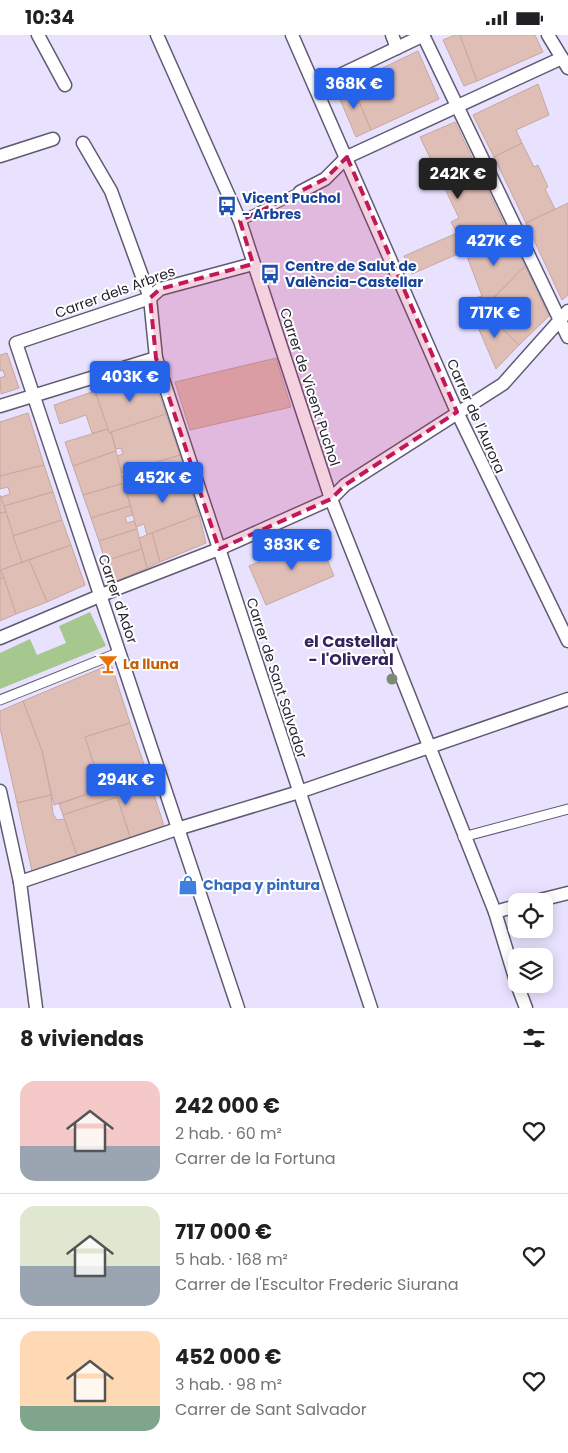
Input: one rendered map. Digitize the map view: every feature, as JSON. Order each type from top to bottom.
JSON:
[{"type":"street","points":[[38,35],[66,85]]},
{"type":"street","name":"Carrer de Vicent Puchol","points":[[157,35],[240,221],[331,499],[430,747],[463,837],[494,912],[508,955]]},
{"type":"street","name":"Carrer de l'Aurora","points":[[292,35],[457,412],[568,641]]},
{"type":"street","points":[[392,35],[398,48]]},
{"type":"street","points":[[315,87],[424,35],[456,107],[564,315],[568,337]]},
{"type":"street","points":[[240,221],[325,179],[347,157],[456,107],[566,64],[548,35]]},
{"type":"street","points":[[0,156],[53,139]]},
{"type":"street","name":"Carrer de Sant Salvador","points":[[83,143],[111,191],[150,298],[156,358],[371,1008]]},
{"type":"street","name":"Carrer dels Arbres","points":[[16,343],[150,298],[160,289],[253,264]]},
{"type":"street","points":[[0,638],[100,595],[219,549],[331,499],[345,485],[503,383],[564,315]]},
{"type":"street","name":"Carrer d'Ador","points":[[16,343],[238,1008]]},
{"type":"street","points":[[0,405],[156,358]]},
{"type":"street","points":[[0,700],[120,652]]},
{"type":"street","points":[[20,882],[177,829],[299,792],[568,699]]},
{"type":"street","points":[[0,791],[20,882],[36,1008]]},
{"type":"street","points":[[463,837],[568,809]]},
{"type":"street","points":[[553,897],[568,893]]},
{"type":"street","points":[[494,912],[508,909]]},
{"type":"street","name":"Carrer de Vicent Puchol","points":[[521,993],[526,1008]]},
{"type":"highlighted area","points":[[347,157],[457,412],[345,485],[331,499],[219,549],[156,358],[150,298],[160,289],[253,264],[240,221],[325,179]]},
{"type":"green space","points":[[90,612],[106,646],[0,689],[0,653],[30,639],[37,655],[66,643],[59,626]]},
{"type":"building","points":[[460,35],[477,81],[464,86],[443,40]]},
{"type":"building","points":[[460,35],[535,35],[543,52],[477,81]]},
{"type":"building","points":[[418,51],[439,99],[371,130],[351,83]]},
{"type":"building","points":[[351,83],[371,130],[356,137],[336,90]]},
{"type":"building","points":[[538,84],[549,115],[516,130],[522,143],[494,157],[473,115]]},
{"type":"building","points":[[455,122],[508,232],[412,274],[404,256],[457,233],[451,222],[459,218],[420,137]]},
{"type":"building","points":[[522,143],[534,167],[538,165],[548,187],[545,189],[555,209],[526,223],[494,157]]},
{"type":"building","points":[[568,203],[568,295],[562,300],[526,223]]},
{"type":"building","points":[[508,232],[525,266],[479,312],[472,299],[482,296],[465,251]]},
{"type":"building","points":[[525,266],[549,316],[519,345],[493,320],[486,306]]},
{"type":"building","points":[[479,312],[485,317],[490,312],[493,320],[519,345],[496,369],[474,318]]},
{"type":"building","points":[[7,353],[19,388],[1,394],[0,378],[5,376],[3,370],[0,371],[0,355]]},
{"type":"building","points":[[276,358],[291,407],[190,430],[175,382]]},
{"type":"building","points":[[152,373],[166,414],[109,433],[95,391]]},
{"type":"building","points":[[95,391],[108,429],[92,433],[86,415],[60,424],[54,405]]},
{"type":"building","points":[[28,413],[44,465],[0,476],[0,422]]},
{"type":"building","points":[[166,414],[180,455],[121,473],[117,456],[123,454],[121,448],[116,449],[111,432]]},
{"type":"building","points":[[108,429],[109,433],[111,432],[116,451],[73,466],[65,442]]},
{"type":"building","points":[[116,451],[124,483],[83,495],[73,466]]},
{"type":"building","points":[[180,455],[186,473],[141,487],[135,469]]},
{"type":"building","points":[[44,465],[53,492],[4,506],[1,497],[10,494],[8,487],[0,489],[0,476]]},
{"type":"building","points":[[186,473],[199,515],[147,535],[144,524],[136,527],[127,492]]},
{"type":"building","points":[[124,483],[130,506],[91,518],[83,495]]},
{"type":"building","points":[[53,492],[62,520],[13,536],[4,506]]},
{"type":"building","points":[[0,495],[6,512],[0,513]]},
{"type":"building","points":[[130,506],[133,515],[125,517],[127,523],[134,521],[137,529],[99,541],[91,518]]},
{"type":"building","points":[[6,512],[22,562],[1,570],[4,578],[0,579],[0,513]]},
{"type":"building","points":[[199,515],[206,543],[160,562],[152,533]]},
{"type":"building","points":[[62,520],[71,545],[22,562],[13,536]]},
{"type":"building","points":[[137,529],[142,549],[105,561],[99,541]]},
{"type":"building","points":[[152,533],[160,562],[147,568],[139,538]]},
{"type":"building","points":[[318,537],[334,576],[266,605],[249,566]]},
{"type":"building","points":[[71,545],[85,585],[47,602],[29,560]]},
{"type":"building","points":[[142,549],[147,568],[112,583],[105,561]]},
{"type":"building","points":[[29,560],[47,602],[16,614],[1,570]]},
{"type":"building","points":[[4,578],[16,614],[0,621],[0,579]]},
{"type":"building","points":[[111,664],[130,723],[85,737],[102,789],[54,805],[42,751],[23,701]]},
{"type":"building","points":[[23,701],[42,751],[51,795],[17,803],[0,728],[0,711]]},
{"type":"building","points":[[130,723],[149,779],[104,794],[85,737]]},
{"type":"building","points":[[149,779],[164,826],[130,837],[117,797],[63,815],[59,804],[102,789],[104,794]]},
{"type":"building","points":[[51,795],[53,814],[57,820],[65,819],[77,855],[32,871],[17,803]]},
{"type":"building","points":[[117,797],[130,837],[77,855],[63,815]]},
{"type":"place","name":"Vicent Puchol - Arbres","points":[[227,206]]},
{"type":"place","name":"Centre de Salut de València-Castellar","points":[[270,274]]},
{"type":"place","name":"La lluna","points":[[108,664]]},
{"type":"place","name":"Chapa y pintura","points":[[188,885]]},
{"type":"district","name":"el Castellar - l'Oliveral","points":[[351,650]]}]
